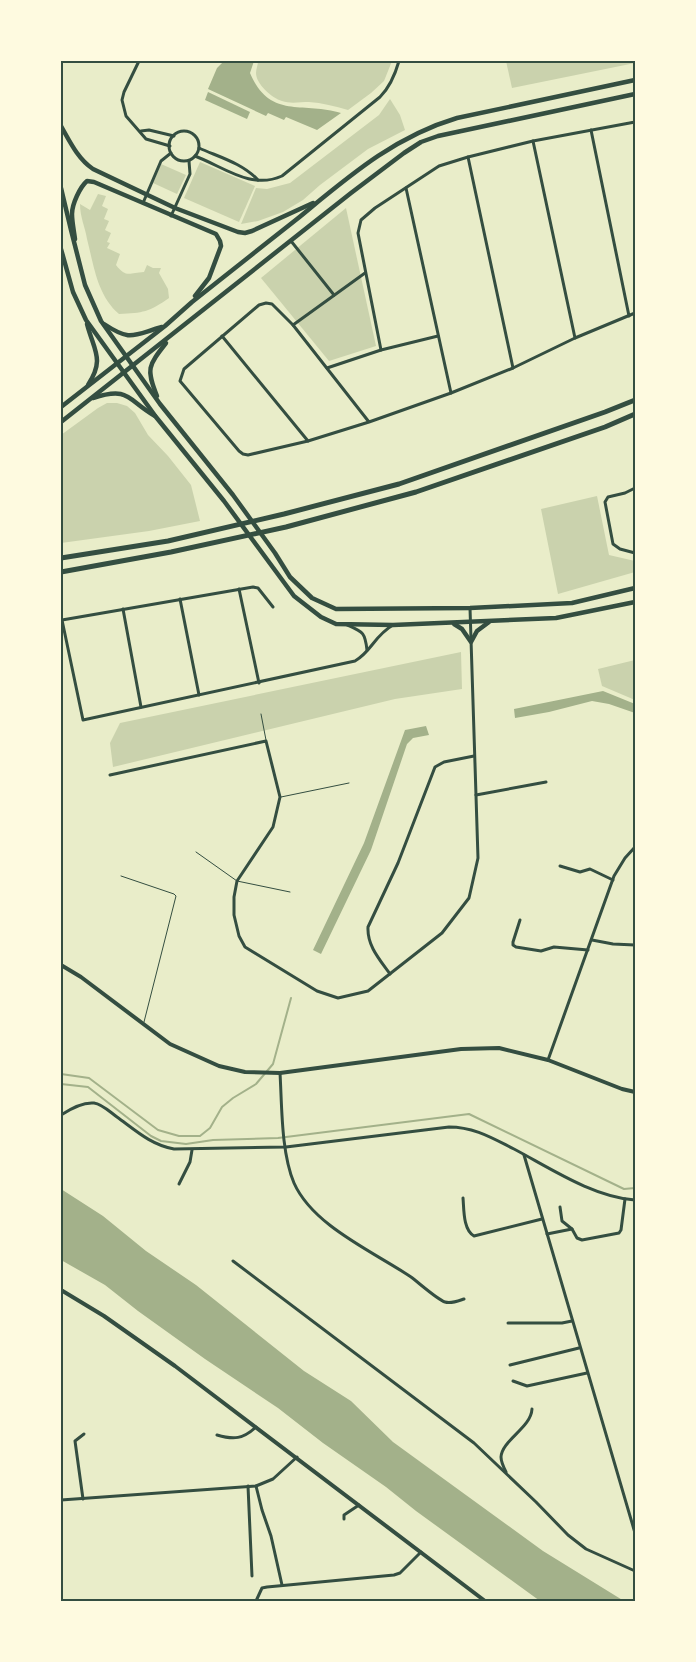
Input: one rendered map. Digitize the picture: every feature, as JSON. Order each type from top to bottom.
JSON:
[{"type":"highway","points":[[61,558],[168,541],[284,514],[399,484],[635,400]]},
{"type":"highway","points":[[61,572],[171,552],[286,527],[416,492],[605,427],[635,414]]},
{"type":"main road","points":[[61,407],[118,364],[363,165],[412,135],[433,125],[457,118],[635,80]]},
{"type":"main road","points":[[61,422],[172,336],[351,192],[421,142],[438,136],[635,94]]},
{"type":"main road","points":[[61,126],[77,153],[88,165],[146,195],[225,228],[245,233],[318,201]]},
{"type":"main road","points":[[78,258],[72,214],[85,182],[94,182],[216,234],[221,246],[209,278],[192,302]]},
{"type":"main road","points":[[61,188],[86,285],[101,321],[160,404],[233,495],[290,577],[312,598],[336,609],[470,608],[572,603],[635,588]]},
{"type":"main road","points":[[61,249],[74,292],[86,320],[98,358],[98,366],[86,389]]},
{"type":"main road","points":[[86,320],[156,417],[224,501],[294,596],[321,617],[336,624],[453,623],[556,618],[635,602]]},
{"type":"main road","points":[[101,321],[116,332],[133,336],[165,326]]},
{"type":"main road","points":[[160,404],[150,376],[150,369],[153,360],[172,336]]},
{"type":"main road","points":[[90,400],[110,394],[125,394],[142,409],[156,417]]},
{"type":"main road","points":[[453,623],[462,628],[471,642],[482,626],[492,621]]},
{"type":"street","points":[[139,61],[122,100],[126,116],[130,123],[146,139],[170,146]]},
{"type":"street","points":[[196,156],[247,180],[269,181],[282,176],[387,91],[399,61]]},
{"type":"street","points":[[381,350],[358,233],[361,220],[439,166],[468,156],[533,141],[635,122]]},
{"type":"street","points":[[140,131],[149,130],[174,136],[182,132],[191,133],[197,139],[199,148],[196,156],[189,160],[180,161],[173,156],[170,146],[174,136]]},
{"type":"street","points":[[591,130],[629,316]]},
{"type":"street","points":[[533,141],[575,338]]},
{"type":"street","points":[[199,148],[250,172],[258,180]]},
{"type":"street","points":[[142,203],[161,161],[171,153]]},
{"type":"street","points":[[468,156],[513,368]]},
{"type":"street","points":[[171,216],[190,174],[189,160]]},
{"type":"street","points":[[406,188],[451,393]]},
{"type":"street","points":[[291,241],[334,295]]},
{"type":"street","points":[[293,325],[365,273]]},
{"type":"street","points":[[369,422],[293,325],[272,304],[259,305],[184,369],[180,381],[243,454],[248,455],[308,441],[369,422],[451,393],[513,368],[575,338],[635,313]]},
{"type":"street","points":[[222,336],[308,441]]},
{"type":"street","points":[[327,368],[381,350],[438,336]]},
{"type":"street","points":[[635,488],[608,497],[605,502],[613,544],[620,549],[635,553]]},
{"type":"street","points":[[273,607],[258,588],[253,587],[62,620],[83,720],[355,662],[363,657],[378,636],[393,625]]},
{"type":"street","points":[[239,589],[259,683]]},
{"type":"street","points":[[180,600],[199,695]]},
{"type":"street","points":[[110,775],[266,741],[280,797],[273,827],[237,881],[234,897],[234,915],[239,936],[245,947],[317,991],[338,998],[368,991],[442,933],[469,898],[478,858],[470,608]]},
{"type":"street","points":[[122,610],[141,707]]},
{"type":"street","points":[[345,624],[364,634],[367,651]]},
{"type":"street","points":[[390,974],[367,937],[368,927],[398,863],[435,767],[444,762],[474,756]]},
{"type":"street","points":[[476,795],[546,782]]},
{"type":"street","points":[[548,1060],[613,880],[624,858],[635,847]]},
{"type":"street","points":[[560,866],[580,872],[590,869],[613,880]]},
{"type":"street","points":[[520,920],[512,942],[516,947],[541,951],[554,947],[588,950]]},
{"type":"street","points":[[592,940],[613,944],[635,945]]},
{"type":"street","points":[[61,965],[170,1044],[219,1066],[270,1074],[461,1049],[499,1048],[548,1060],[622,1089],[635,1092]]},
{"type":"street","points":[[280,1073],[283,1130],[290,1170],[300,1193],[310,1207],[327,1222],[445,1302],[453,1303],[464,1299]]},
{"type":"street","points":[[61,1115],[76,1106],[93,1103],[104,1107],[149,1140],[162,1147],[192,1150],[286,1147],[449,1127],[464,1127],[477,1131],[524,1154],[580,1184],[614,1197],[635,1200]]},
{"type":"street","points":[[179,1184],[190,1162],[192,1150]]},
{"type":"street","points":[[524,1154],[635,1533]]},
{"type":"street","points":[[463,1198],[467,1228],[470,1234],[474,1236],[542,1219]]},
{"type":"street","points":[[560,1207],[563,1222],[572,1229],[579,1240],[619,1233],[624,1199]]},
{"type":"street","points":[[546,1234],[572,1229]]},
{"type":"street","points":[[233,1261],[474,1443],[568,1535],[586,1549],[635,1571]]},
{"type":"street","points":[[61,1290],[118,1326],[256,1427],[486,1601]]},
{"type":"street","points":[[508,1323],[562,1323],[572,1321]]},
{"type":"street","points":[[510,1365],[580,1348]]},
{"type":"street","points":[[513,1382],[527,1386],[587,1373]]},
{"type":"street","points":[[507,1475],[501,1454],[530,1419],[532,1409]]},
{"type":"street","points":[[217,1435],[235,1439],[248,1435],[256,1427]]},
{"type":"street","points":[[83,1499],[75,1441],[84,1434]]},
{"type":"street","points":[[61,1500],[256,1486],[273,1479],[296,1457]]},
{"type":"street","points":[[248,1486],[252,1576]]},
{"type":"street","points":[[256,1486],[271,1536],[282,1585]]},
{"type":"street","points":[[344,1518],[344,1515],[360,1505]]},
{"type":"street","points":[[256,1601],[262,1588],[394,1575],[400,1573],[421,1552]]},
{"type":"lane","points":[[261,714],[266,741]]},
{"type":"lane","points":[[280,797],[349,782]]},
{"type":"lane","points":[[196,852],[237,881],[290,892]]},
{"type":"lane","points":[[121,876],[176,896],[144,1024]]},
{"type":"shaded area","points":[[224,61],[254,61],[250,73],[258,88],[277,103],[341,113],[317,130],[286,117],[284,120],[268,113],[266,116],[208,89],[217,68]]},
{"type":"shaded area","points":[[258,61],[392,61],[384,81],[348,110],[319,103],[288,102],[278,99],[269,94],[259,82],[256,73]]},
{"type":"shaded area","points":[[506,61],[635,61],[635,63],[512,88]]},
{"type":"shaded area","points":[[208,92],[250,112],[247,119],[205,100]]},
{"type":"shaded area","points":[[390,99],[400,115],[405,130],[368,149],[303,200],[283,212],[258,221],[241,224],[256,188],[267,189],[290,183],[379,115]]},
{"type":"shaded area","points":[[200,162],[255,186],[239,222],[184,198]]},
{"type":"shaded area","points":[[161,164],[186,175],[177,194],[153,183]]},
{"type":"shaded area","points":[[98,194],[106,196],[102,206],[108,209],[104,219],[109,221],[105,230],[111,233],[107,242],[110,243],[107,248],[120,254],[116,265],[119,269],[128,274],[144,272],[147,265],[153,268],[161,268],[159,273],[168,289],[169,298],[151,309],[119,314],[101,289],[97,280],[80,204],[90,210]]},
{"type":"shaded area","points":[[346,208],[376,346],[329,361],[261,278]]},
{"type":"shaded area","points":[[107,403],[127,406],[135,413],[148,435],[191,485],[200,521],[149,531],[61,543],[61,435]]},
{"type":"shaded area","points":[[597,496],[609,555],[635,561],[635,572],[558,594],[541,509]]},
{"type":"shaded area","points":[[461,652],[462,689],[395,699],[113,767],[110,743],[120,723]]},
{"type":"shaded area","points":[[635,660],[635,700],[602,686],[598,669]]},
{"type":"shaded area","points":[[603,691],[635,704],[635,713],[609,704],[592,701],[515,718],[514,709]]},
{"type":"shaded area","points":[[426,726],[429,735],[413,738],[407,744],[371,850],[321,954],[313,950],[364,843],[405,730]]},
{"type":"shaded area","points":[[61,1189],[103,1216],[146,1251],[196,1285],[304,1371],[351,1401],[393,1442],[543,1551],[624,1601],[540,1601],[278,1408],[205,1359],[105,1285],[61,1260]]},
{"type":"waterway","points":[[61,1074],[89,1078],[158,1130],[179,1136],[200,1136],[210,1128],[222,1107],[256,1084],[273,1064],[291,998]]},
{"type":"waterway","points":[[61,1084],[88,1087],[151,1136],[161,1141],[186,1144],[213,1140],[278,1138],[469,1114],[624,1189],[635,1188]]}]
